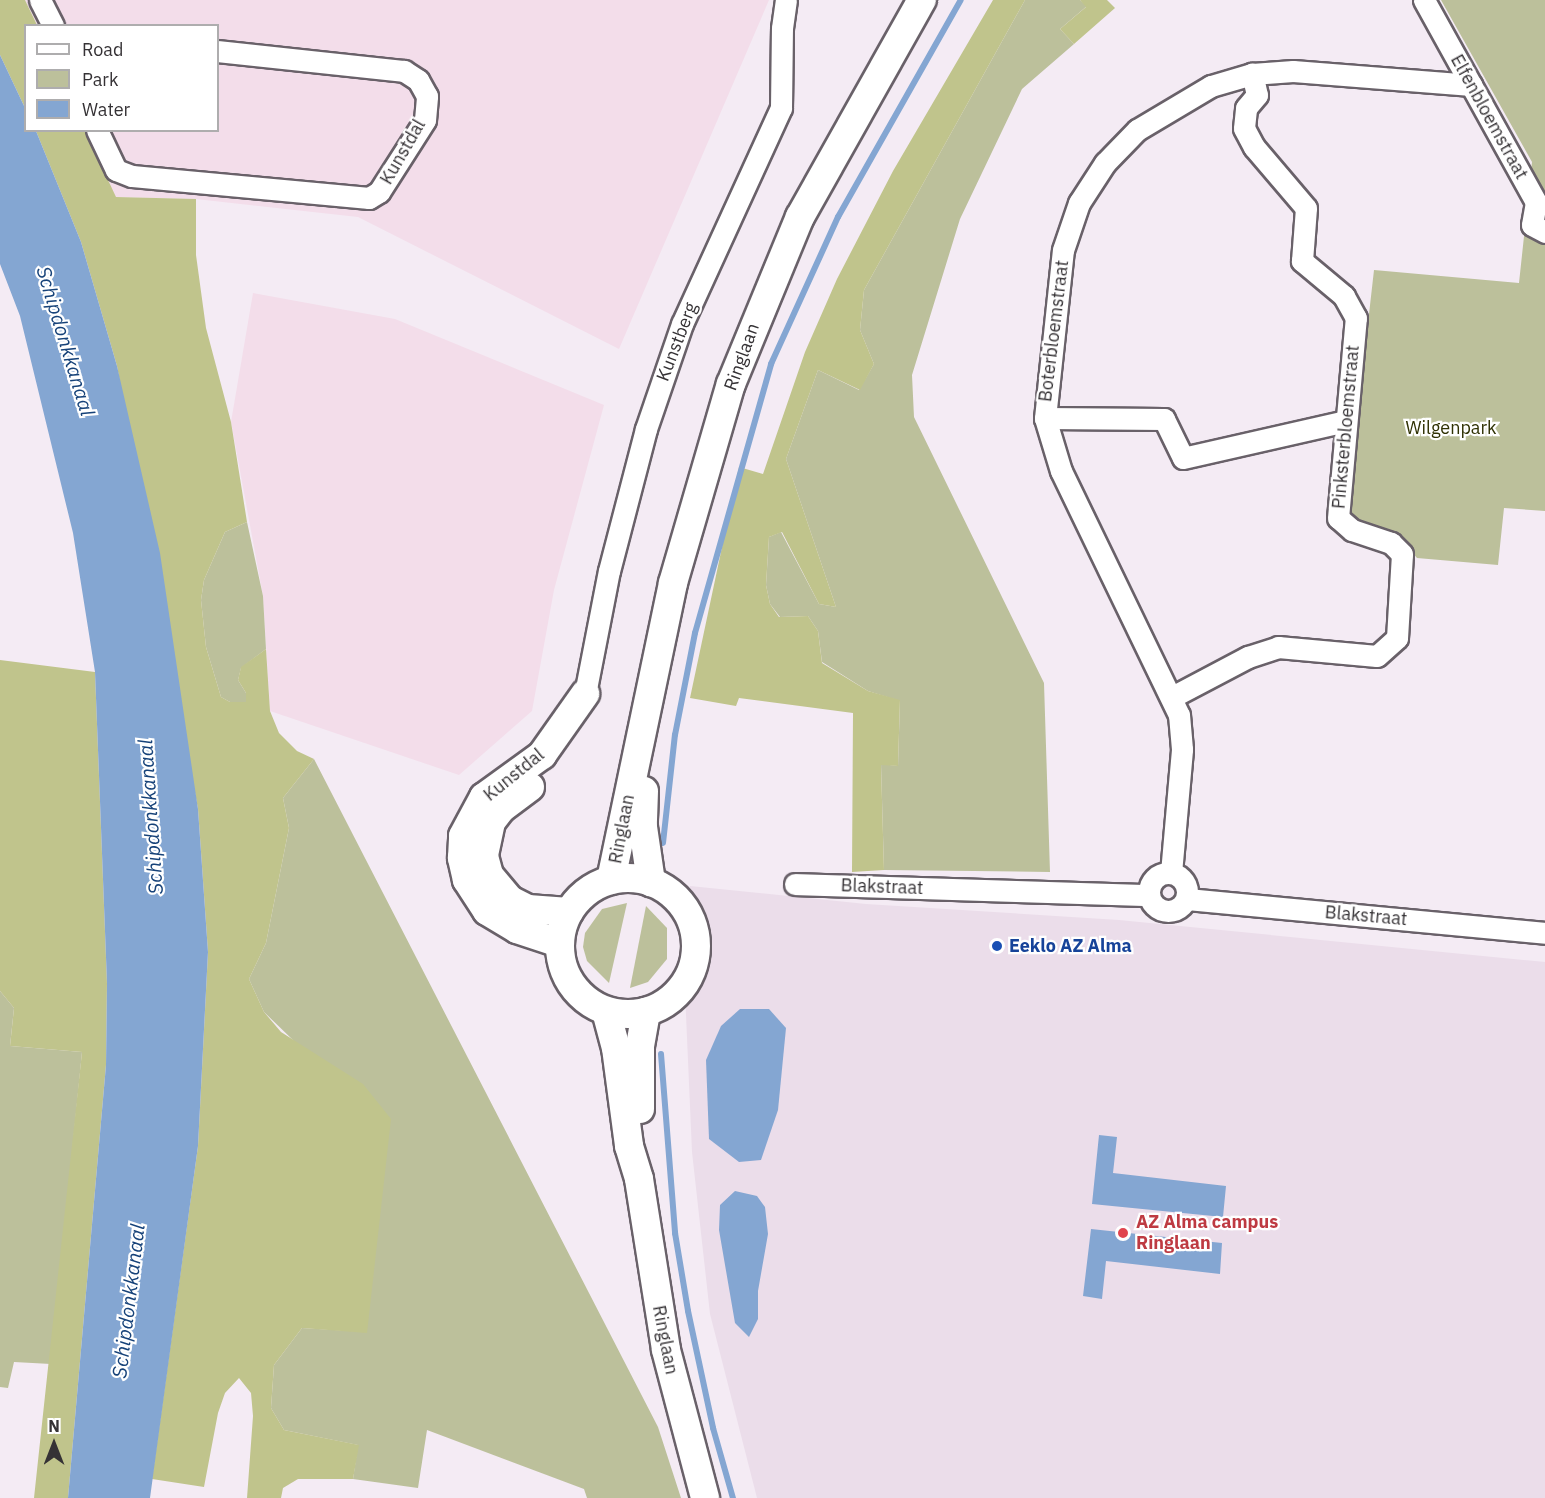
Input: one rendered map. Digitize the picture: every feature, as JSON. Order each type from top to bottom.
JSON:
[{"type":"main road","name":"Ringlaan","points":[[611,880],[635,756],[642,745],[673,583],[701,476],[735,373],[800,217],[922,0]]},
{"type":"main road","name":"Kunstdal","points":[[569,912],[528,909],[510,900],[489,875],[484,856],[491,822],[501,809],[553,767],[570,747],[588,709],[585,694]]},
{"type":"main road","name":"Kunstdal","points":[[559,943],[517,929],[487,911],[467,880],[462,858],[463,836],[484,797],[542,754],[585,694]]},
{"type":"main road","name":"Ringlaan","points":[[642,745],[646,756],[643,827],[651,882]]},
{"type":"main road","points":[[631,878],[651,882],[666,889],[689,914],[696,952],[693,969],[681,990],[664,1004],[646,1012],[606,1011],[585,1000],[571,984],[562,964],[559,943],[569,912],[586,892],[611,880],[631,878]]},
{"type":"main road","name":"Ringlaan","points":[[606,1011],[616,1048],[629,1146],[639,1179],[666,1350],[705,1498]]},
{"type":"main road","name":"Ringlaan","points":[[639,1179],[642,1144],[640,1046],[646,1012]]},
{"type":"street","points":[[40,0],[52,24]]},
{"type":"street","name":"Kunstberg","points":[[585,694],[609,571],[646,429],[682,324],[782,108],[782,28],[786,0]]},
{"type":"street","name":"Elfenbloemstraat","points":[[1424,0],[1536,202],[1532,225],[1545,232]]},
{"type":"street","name":"Kunstdal","points":[[98,132],[116,170],[132,176],[369,198],[379,192],[425,120],[428,96],[418,80],[404,71],[219,51]]},
{"type":"street","name":"Boterbloemstraat","points":[[1171,873],[1182,749],[1179,715],[1061,471],[1045,418],[1064,250],[1079,203],[1105,163],[1137,130],[1211,86],[1252,74],[1314,72],[1471,85]]},
{"type":"street","name":"Pinksterbloemstraat","points":[[1172,697],[1248,657],[1278,647],[1377,656],[1397,638],[1402,554],[1390,543],[1352,530],[1338,518],[1356,318],[1344,296],[1302,261],[1306,208],[1254,147],[1244,128],[1246,108],[1257,96],[1252,74]]},
{"type":"street","points":[[1045,418],[1164,419],[1183,458],[1346,421]]},
{"type":"street","points":[[1171,873],[1183,878],[1187,899],[1179,908],[1167,911],[1156,906],[1149,895],[1154,878],[1171,873]]},
{"type":"street","name":"Blakstraat","points":[[795,884],[1149,895]]},
{"type":"street","name":"Blakstraat","points":[[1187,899],[1545,933]]},
{"type":"shaded area","points":[[25,0],[769,0],[619,349],[358,217],[196,199],[115,197],[85,132],[219,132],[219,24],[37,24]]},
{"type":"shaded area","points":[[253,293],[395,319],[604,405],[554,590],[532,711],[459,775],[270,711],[263,596],[231,422]]},
{"type":"shaded area","name":"AZ Alma campus Ringlaan","points":[[690,886],[866,904],[1119,920],[1545,962],[1545,1498],[757,1498],[710,1314],[692,1152],[685,992]]},
{"type":"green space","points":[[0,0],[25,0],[37,24],[24,24],[24,106],[0,55]]},
{"type":"green space","points":[[993,0],[1025,0],[864,290],[860,330],[874,364],[860,390],[818,370],[786,459],[836,607],[819,604],[782,532],[769,537],[766,585],[770,604],[779,617],[808,616],[818,631],[822,663],[868,691],[900,700],[898,766],[881,765],[884,870],[852,872],[853,713],[739,698],[736,706],[690,698],[739,467],[763,474],[805,352],[837,279],[893,171]]},
{"type":"green space","points":[[1025,0],[1080,0],[1087,6],[1060,29],[1074,44],[1022,89],[960,219],[912,375],[914,417],[1044,683],[1050,872],[884,870],[881,764],[898,766],[900,701],[868,691],[822,662],[818,631],[808,616],[780,617],[770,604],[766,585],[769,537],[781,532],[819,604],[836,607],[786,459],[818,370],[859,390],[874,364],[860,330],[864,290]]},
{"type":"green space","points":[[1080,0],[1107,0],[1115,8],[1074,44],[1060,29],[1086,7]]},
{"type":"green space","name":"Wilgenpark","points":[[1441,0],[1545,0],[1545,511],[1504,508],[1498,565],[1417,558],[1395,533],[1365,529],[1353,518],[1348,499],[1374,270],[1519,283],[1532,162]]},
{"type":"green space","points":[[36,132],[85,132],[116,197],[196,199],[196,255],[206,328],[231,422],[247,522],[225,532],[204,580],[201,600],[206,647],[221,697],[230,702],[246,702],[246,693],[238,680],[241,667],[266,649],[270,711],[279,733],[297,751],[314,759],[283,798],[289,828],[266,943],[249,979],[264,1012],[281,1032],[363,1084],[391,1119],[367,1333],[302,1328],[274,1365],[271,1408],[284,1430],[359,1445],[353,1479],[298,1479],[283,1488],[281,1498],[247,1498],[253,1416],[251,1393],[239,1378],[225,1393],[218,1413],[204,1487],[152,1479],[198,1146],[208,952],[198,809],[117,366],[81,242]]},
{"type":"green space","points":[[247,522],[263,596],[266,649],[241,668],[238,680],[246,693],[246,702],[230,702],[221,697],[206,647],[201,600],[204,580],[225,532]]},
{"type":"green space","points":[[0,660],[95,672],[107,983],[106,1065],[68,1498],[34,1498],[82,1052],[10,1046],[14,1008],[0,991]]},
{"type":"green space","points":[[314,759],[658,1427],[681,1498],[587,1498],[584,1489],[427,1430],[418,1488],[353,1479],[358,1445],[284,1430],[271,1408],[274,1365],[302,1328],[367,1332],[294,1041],[264,1012],[249,979],[266,943],[289,828],[283,798]]},
{"type":"green space","points":[[627,903],[609,983],[587,961],[583,947],[585,933],[602,909]]},
{"type":"green space","points":[[646,906],[667,928],[667,959],[648,982],[630,988]]},
{"type":"green space","points":[[0,991],[14,1008],[10,1046],[82,1052],[51,1364],[14,1362],[8,1388],[0,1387]]},
{"type":"water","name":"Schipdonkkanaal","points":[[0,55],[24,106],[24,132],[36,132],[81,242],[117,366],[160,553],[198,809],[208,952],[198,1146],[150,1498],[68,1498],[106,1065],[107,983],[95,672],[73,533],[20,316],[0,264]]},
{"type":"water","points":[[740,1009],[769,1009],[786,1028],[778,1110],[761,1160],[739,1162],[709,1139],[706,1060],[721,1026]]},
{"type":"water","points":[[1099,1135],[1117,1137],[1113,1173],[1226,1186],[1223,1217],[1092,1204]]},
{"type":"water","points":[[735,1191],[757,1196],[765,1207],[768,1234],[758,1291],[758,1319],[749,1337],[735,1323],[719,1230],[720,1205]]},
{"type":"water","points":[[1091,1229],[1222,1243],[1220,1274],[1106,1261],[1102,1299],[1083,1296]]},
{"type":"waterway","points":[[663,843],[675,735],[695,633],[771,364],[838,217],[961,0]]},
{"type":"waterway","points":[[661,1054],[675,1233],[688,1311],[713,1428],[733,1498]]},
{"type":"place","name":"Eeklo AZ Alma","points":[[997,946]]},
{"type":"place","name":"AZ Alma campus Ringlaan","points":[[1123,1233]]}]
